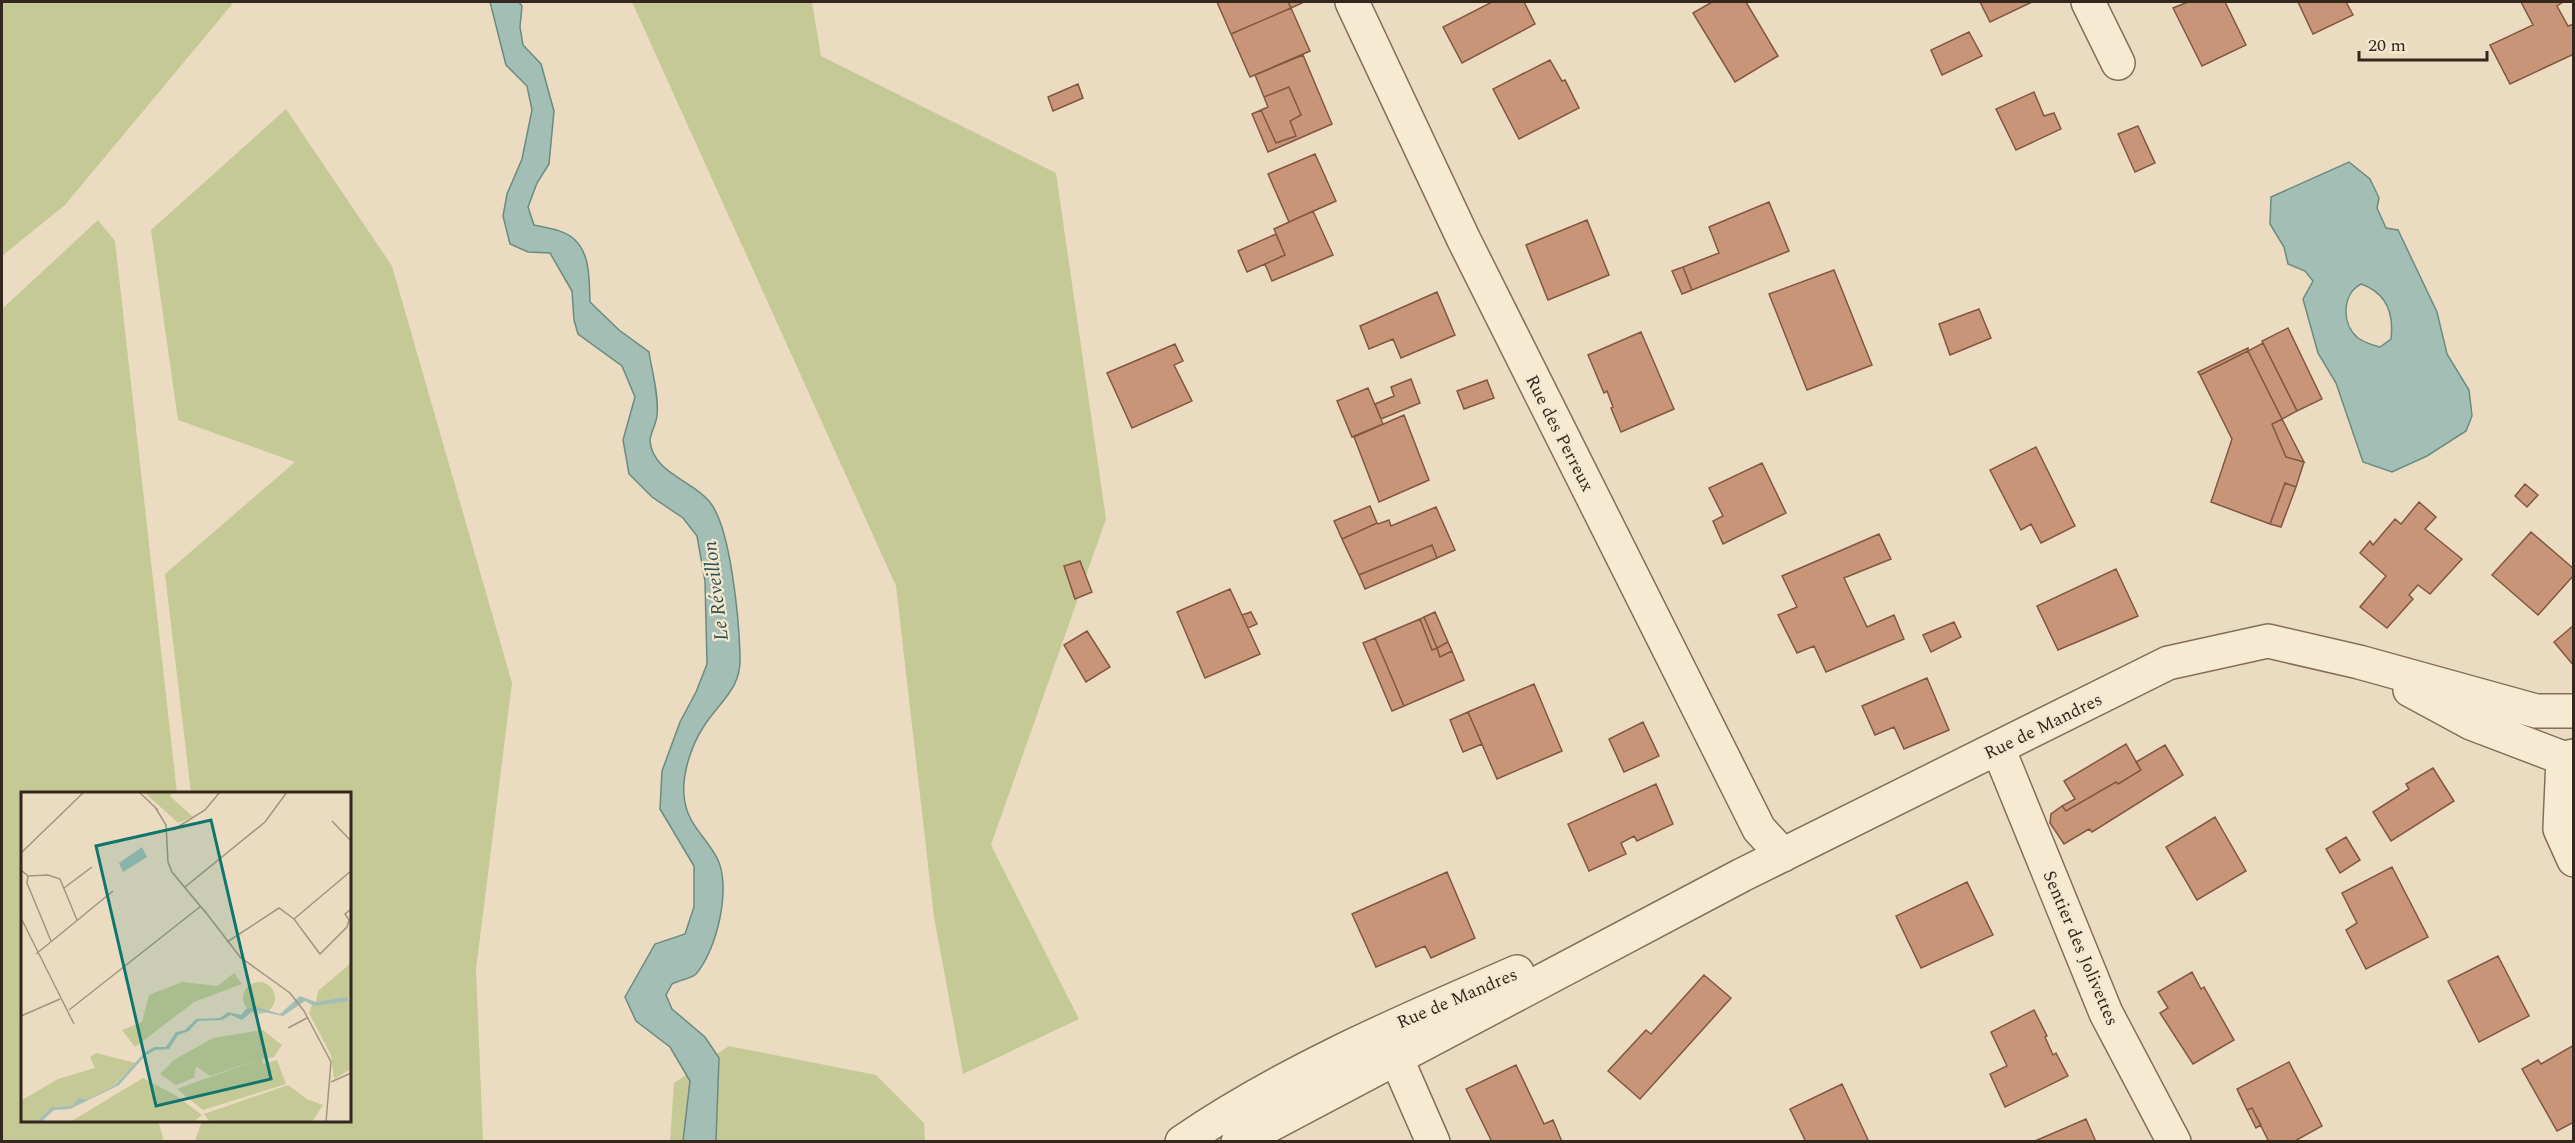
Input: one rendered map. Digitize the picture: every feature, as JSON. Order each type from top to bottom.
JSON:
[{"type":"street","name":"Rue des Perreux","points":[[1352,2],[1464,240],[1759,829],[1782,855]]},
{"type":"street","points":[[2088,2],[2118,63]]},
{"type":"street","name":"Rue de Mandres","points":[[1182,1142],[1218,1117],[1391,1043],[1742,875],[2168,663],[2268,641],[2359,662],[2536,711],[2574,711]]},
{"type":"street","name":"Rue de Mandres","points":[[2359,662],[2471,723],[2568,757]]},
{"type":"street","name":"Sentier des Jolivettes","points":[[1998,748],[2106,1013],[2174,1142]]},
{"type":"street","points":[[2568,757],[2560,829],[2574,860]]},
{"type":"street","name":"Rue de Mandres","points":[[1238,1142],[1391,1043]]},
{"type":"street","points":[[1391,1043],[1433,1142]]},
{"type":"green space","points":[[2,2],[234,2],[65,205],[2,256]]},
{"type":"green space","points":[[632,2],[812,2],[821,56],[1056,173],[1106,519],[991,845],[1079,1019],[963,1074],[934,917],[896,586]]},
{"type":"green space","points":[[286,109],[392,266],[512,683],[476,969],[483,1141],[195,1141],[202,1122],[351,1122],[351,792],[191,792],[165,574],[295,462],[178,420],[151,230]]},
{"type":"green space","points":[[98,220],[115,241],[177,792],[21,792],[21,1122],[158,1122],[164,1141],[2,1141],[2,309]]},
{"type":"green space","points":[[729,1046],[876,1075],[924,1123],[925,1141],[670,1142],[674,1083]]},
{"type":"water","name":"Le Réveillon","points":[[490,2],[519,2],[522,6],[520,27],[523,45],[541,64],[554,111],[549,164],[537,183],[528,207],[534,225],[561,231],[580,245],[584,252],[589,277],[590,302],[619,330],[649,352],[657,407],[657,418],[650,438],[653,452],[666,469],[709,501],[717,513],[728,552],[738,620],[740,667],[734,686],[710,717],[696,741],[686,768],[684,786],[688,814],[717,858],[721,870],[723,885],[720,918],[704,963],[694,976],[672,984],[666,995],[672,1009],[705,1037],[719,1058],[716,1141],[683,1141],[690,1081],[670,1047],[636,1021],[625,997],[655,944],[685,934],[694,907],[694,866],[660,809],[662,771],[680,722],[696,692],[707,664],[705,581],[697,536],[683,518],[652,497],[629,474],[623,440],[635,397],[622,366],[578,334],[574,320],[572,291],[550,253],[528,252],[510,244],[503,216],[507,194],[522,159],[532,110],[527,86],[506,65]]},
{"type":"water","points":[[2349,162],[2370,179],[2379,198],[2377,208],[2386,228],[2398,230],[2437,312],[2447,354],[2469,390],[2472,416],[2466,431],[2427,456],[2392,472],[2363,462],[2336,383],[2318,353],[2303,299],[2313,281],[2305,271],[2288,264],[2284,247],[2270,224],[2271,197]],"holes":[[[2361,284],[2383,299],[2390,313],[2391,339],[2380,347],[2358,338],[2352,332],[2346,317],[2350,295]]]},
{"type":"building","points":[[1217,2],[1288,2],[1291,8],[1231,34]]},
{"type":"building","points":[[1288,2],[1301,2],[1302,3],[1291,8]]},
{"type":"building","points":[[1492,2],[1524,2],[1535,24],[1462,63],[1443,27]]},
{"type":"building","points":[[1712,2],[1746,2],[1778,56],[1735,82],[1693,13]]},
{"type":"building","points":[[1980,2],[2032,2],[1990,22]]},
{"type":"building","points":[[2188,2],[2225,2],[2246,45],[2202,66],[2173,8]]},
{"type":"building","points":[[2298,2],[2346,2],[2353,15],[2313,34]]},
{"type":"building","points":[[2521,2],[2563,2],[2557,6],[2568,26],[2574,24],[2574,54],[2510,84],[2490,45],[2533,25]]},
{"type":"building","points":[[1291,8],[1310,51],[1250,77],[1231,34]]},
{"type":"building","points":[[1969,32],[1982,56],[1942,75],[1931,50]]},
{"type":"building","points":[[1303,55],[1332,124],[1268,152],[1252,114],[1261,110],[1276,143],[1296,136],[1290,121],[1301,115],[1289,87],[1264,97],[1255,75]]},
{"type":"building","points":[[1550,60],[1562,81],[1565,80],[1579,108],[1519,139],[1493,89]]},
{"type":"building","points":[[1078,84],[1083,98],[1053,111],[1048,97]]},
{"type":"building","points":[[1289,87],[1301,115],[1290,121],[1296,136],[1276,143],[1261,110],[1268,107],[1264,97]]},
{"type":"building","points":[[2034,92],[2044,116],[2054,113],[2061,129],[2016,150],[1996,109]]},
{"type":"building","points":[[2138,126],[2155,163],[2135,172],[2118,134]]},
{"type":"building","points":[[1315,154],[1336,201],[1289,222],[1268,174]]},
{"type":"building","points":[[1769,202],[1789,251],[1692,290],[1683,267],[1719,253],[1709,227]]},
{"type":"building","points":[[1313,211],[1333,255],[1272,281],[1265,264],[1285,255],[1274,229]]},
{"type":"building","points":[[1587,220],[1609,275],[1548,300],[1526,245]]},
{"type":"building","points":[[1276,234],[1285,255],[1247,272],[1238,251]]},
{"type":"building","points":[[1683,267],[1692,290],[1682,294],[1672,271]]},
{"type":"building","points":[[1834,270],[1872,365],[1807,390],[1769,294]]},
{"type":"building","points":[[1437,292],[1455,335],[1401,358],[1393,339],[1369,349],[1360,326]]},
{"type":"building","points":[[1979,309],[1991,338],[1950,355],[1939,324]]},
{"type":"building","points":[[2288,328],[2322,399],[2297,411],[2262,341]]},
{"type":"building","points":[[1641,332],[1674,409],[1621,432],[1607,391],[1604,393],[1588,355]]},
{"type":"building","points":[[2263,343],[2297,411],[2282,419],[2248,351]]},
{"type":"building","points":[[1175,344],[1183,361],[1174,365],[1192,401],[1132,428],[1107,373]]},
{"type":"building","points":[[2248,348],[2248,351],[2200,375],[2198,372]]},
{"type":"building","points":[[2248,351],[2282,419],[2272,424],[2286,457],[2304,462],[2296,487],[2285,483],[2270,524],[2211,502],[2232,439],[2200,375]]},
{"type":"building","points":[[1411,379],[1420,403],[1381,419],[1375,404],[1394,396],[1391,387]]},
{"type":"building","points":[[1487,380],[1494,398],[1464,409],[1457,391]]},
{"type":"building","points":[[1368,388],[1383,424],[1352,437],[1337,401]]},
{"type":"building","points":[[1404,415],[1429,480],[1379,502],[1354,437]]},
{"type":"building","points":[[2282,419],[2304,462],[2286,457],[2272,424]]},
{"type":"building","points":[[2036,447],[2075,526],[2041,543],[2031,524],[2021,530],[1990,470]]},
{"type":"building","points":[[1762,463],[1786,513],[1723,544],[1713,521],[1723,516],[1709,488]]},
{"type":"building","points":[[2285,483],[2296,487],[2281,527],[2270,524]]},
{"type":"building","points":[[2525,484],[2538,495],[2527,507],[2515,496]]},
{"type":"building","points":[[2419,502],[2436,517],[2425,529],[2462,559],[2430,594],[2418,585],[2409,595],[2413,599],[2387,628],[2360,607],[2386,576],[2360,553],[2370,541],[2373,545],[2395,519],[2401,524]]},
{"type":"building","points":[[1370,506],[1377,523],[1342,539],[1334,521]]},
{"type":"building","points":[[1436,507],[1455,550],[1437,558],[1432,545],[1359,575],[1342,539],[1377,523],[1389,520],[1391,526]]},
{"type":"building","points":[[2531,532],[2574,569],[2574,575],[2538,615],[2492,575]]},
{"type":"building","points":[[1879,534],[1891,559],[1844,578],[1867,627],[1894,615],[1904,639],[1826,672],[1814,646],[1797,653],[1778,615],[1797,607],[1782,576]]},
{"type":"building","points":[[1432,545],[1437,558],[1365,589],[1359,575]]},
{"type":"building","points":[[1080,561],[1092,592],[1075,599],[1064,566]]},
{"type":"building","points":[[2116,569],[2138,616],[2058,650],[2037,606]]},
{"type":"building","points":[[1230,589],[1260,654],[1205,678],[1177,612]]},
{"type":"building","points":[[1251,612],[1257,624],[1248,628],[1242,615]]},
{"type":"building","points":[[1435,612],[1448,642],[1437,648],[1424,617]]},
{"type":"building","points":[[1424,617],[1437,648],[1432,650],[1420,619]]},
{"type":"building","points":[[1420,619],[1432,650],[1437,648],[1440,657],[1452,651],[1464,680],[1404,706],[1375,638]]},
{"type":"building","points":[[1954,622],[1961,637],[1931,652],[1923,635]]},
{"type":"building","points":[[2574,625],[2574,666],[2554,642]]},
{"type":"building","points":[[1087,631],[1110,667],[1086,682],[1064,645]]},
{"type":"building","points":[[1375,638],[1404,706],[1392,711],[1363,643]]},
{"type":"building","points":[[1448,642],[1452,651],[1440,657],[1437,648]]},
{"type":"building","points":[[1927,678],[1949,730],[1904,749],[1894,727],[1875,735],[1862,706]]},
{"type":"building","points":[[1534,684],[1562,751],[1497,779],[1468,712]]},
{"type":"building","points":[[1468,712],[1482,744],[1463,752],[1450,720]]},
{"type":"building","points":[[1643,722],[1659,756],[1624,772],[1609,739]]},
{"type":"building","points":[[2126,744],[2141,770],[2066,811],[2062,806],[2075,799],[2064,781]]},
{"type":"building","points":[[2165,745],[2183,775],[2092,832],[2089,829],[2064,844],[2050,823],[2051,814],[2062,806],[2066,811],[2116,782],[2118,784],[2141,770],[2136,762]]},
{"type":"building","points":[[2433,768],[2454,801],[2391,841],[2373,812],[2409,789],[2406,784]]},
{"type":"building","points":[[1656,784],[1673,824],[1637,841],[1634,836],[1621,843],[1626,854],[1589,871],[1568,824]]},
{"type":"building","points":[[2215,817],[2246,871],[2197,900],[2166,847]]},
{"type":"building","points":[[2346,837],[2360,860],[2340,873],[2326,849]]},
{"type":"building","points":[[2392,867],[2428,937],[2366,969],[2346,930],[2357,923],[2342,893]]},
{"type":"building","points":[[1447,872],[1475,938],[1431,958],[1425,946],[1376,967],[1352,914]]},
{"type":"building","points":[[1967,882],[1993,935],[1921,968],[1896,916]]},
{"type":"building","points":[[2498,956],[2529,1016],[2479,1042],[2448,981]]},
{"type":"building","points":[[2192,972],[2201,989],[2204,987],[2234,1040],[2193,1064],[2160,1013],[2168,1008],[2158,992]]},
{"type":"building","points":[[1704,975],[1731,998],[1640,1099],[1608,1071],[1646,1030],[1651,1034]]},
{"type":"building","points":[[2034,1010],[2047,1036],[2045,1037],[2053,1055],[2056,1053],[2068,1076],[2005,1107],[1990,1074],[2007,1066],[1991,1032]]},
{"type":"building","points":[[2574,1045],[2574,1122],[2557,1131],[2522,1069],[2538,1060],[2541,1064]]},
{"type":"building","points":[[2289,1062],[2322,1126],[2293,1142],[2269,1142],[2252,1108],[2247,1110],[2237,1089]]},
{"type":"building","points":[[1516,1065],[1544,1124],[1553,1120],[1562,1142],[1492,1142],[1466,1089]]},
{"type":"building","points":[[1842,1084],[1869,1142],[1806,1142],[1790,1109]]},
{"type":"building","points":[[2252,1108],[2261,1125],[2256,1128],[2247,1110]]},
{"type":"building","points":[[2086,1119],[2096,1142],[2035,1141]]}]
